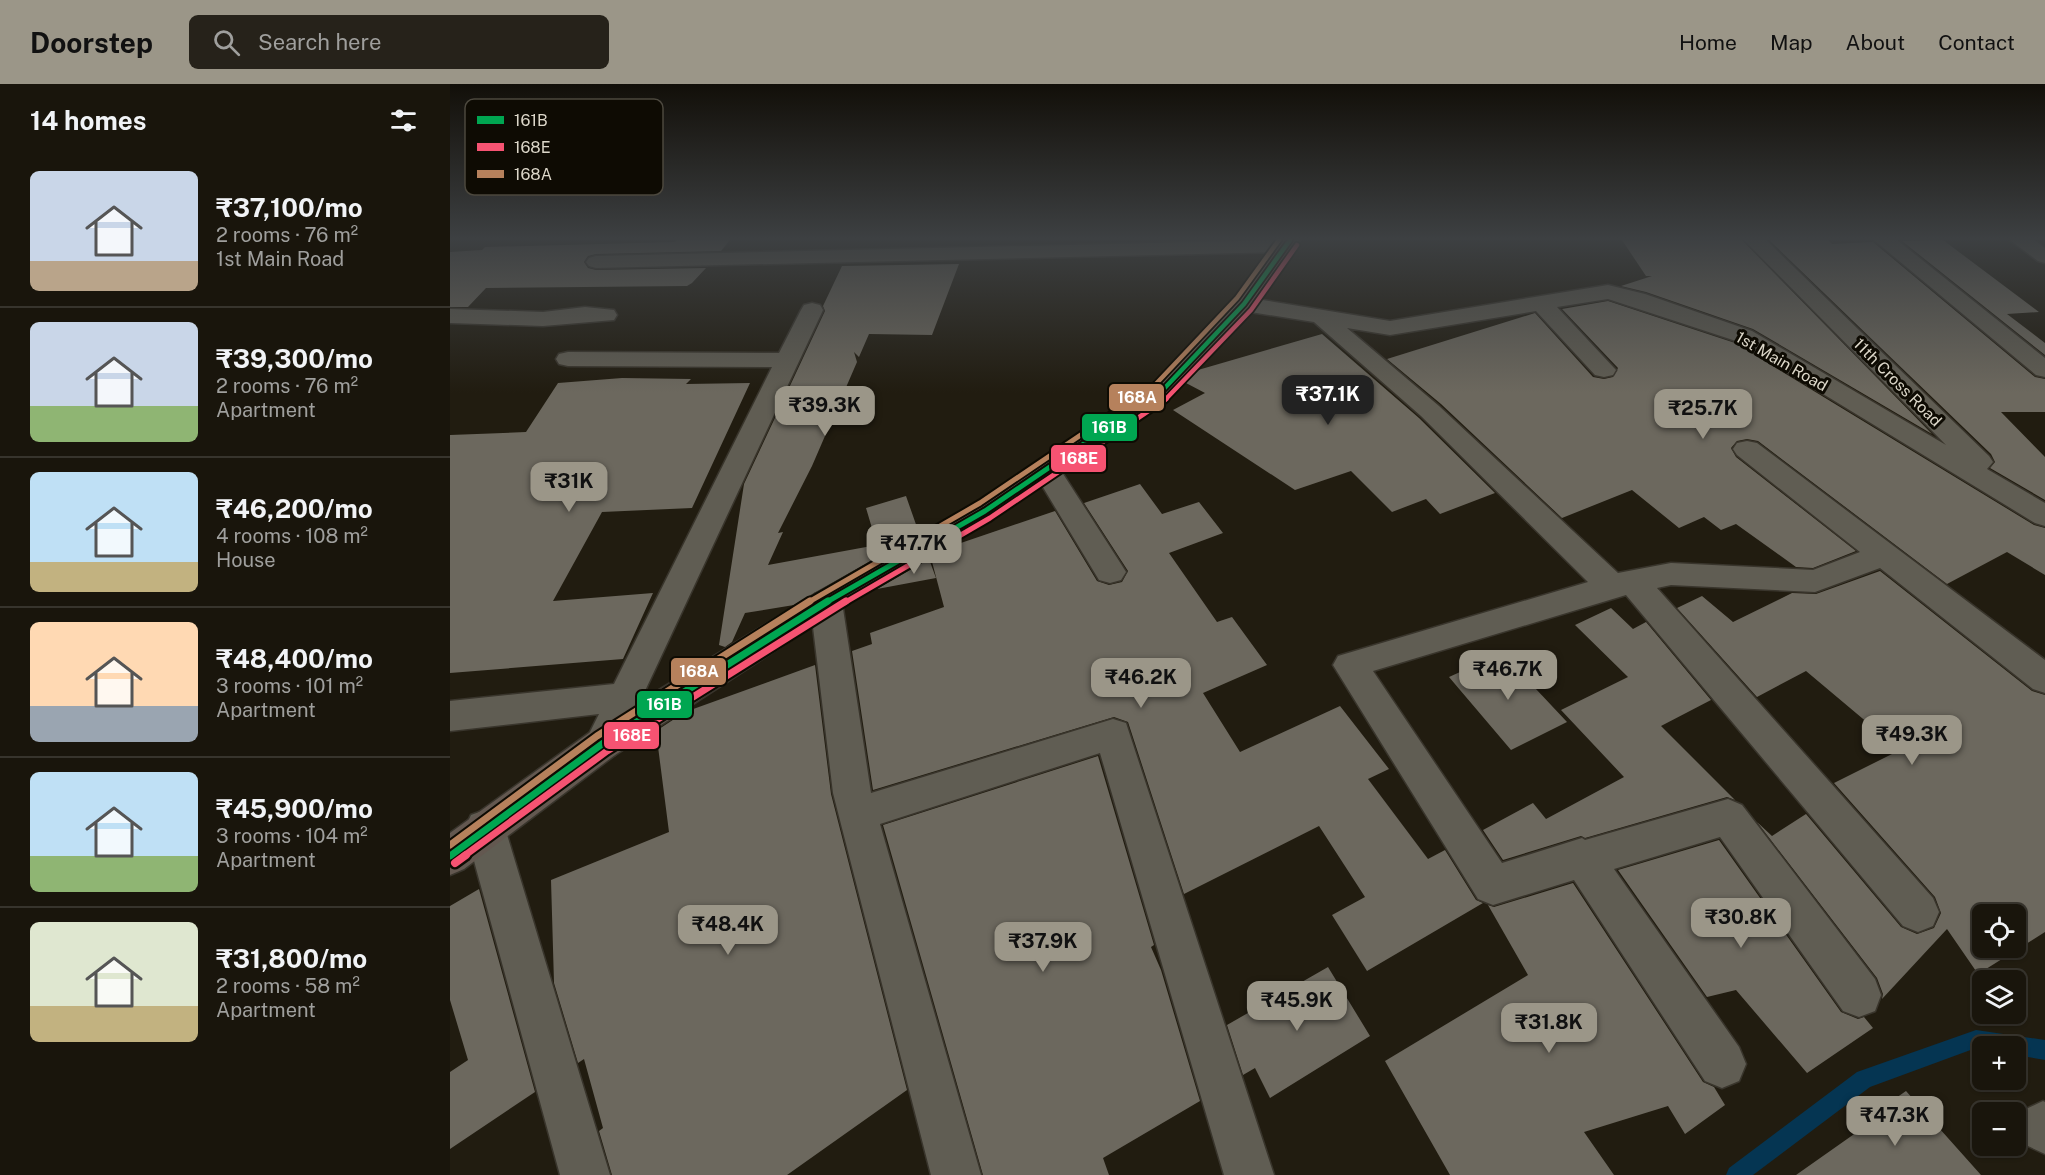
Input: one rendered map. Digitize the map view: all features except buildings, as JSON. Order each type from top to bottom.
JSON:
[{"type":"main road","points":[[450,856],[602,744],[826,602],[985,511],[1160,393],[1244,304],[1253,291]]},
{"type":"street","name":"11th Cross Road","points":[[1806,291],[2017,500]]},
{"type":"street","points":[[1947,291],[2045,370]]},
{"type":"street","name":"1st Main Road","points":[[1244,304],[1323,319],[1390,328],[1608,292],[1637,299],[1744,336],[2045,516]]},
{"type":"street","points":[[1540,302],[1604,370]]},
{"type":"street","points":[[602,744],[812,310]]},
{"type":"street","points":[[450,316],[543,319],[585,314],[606,315]]},
{"type":"street","points":[[1323,319],[1430,411],[1622,584],[1918,912]]},
{"type":"street","points":[[568,359],[788,360]]},
{"type":"street","points":[[1747,450],[2045,679]]},
{"type":"street","points":[[1046,469],[1110,572]]},
{"type":"street","points":[[1859,995],[1728,817],[1582,857],[1493,885],[1350,665],[1622,584],[1671,574],[1815,581],[1883,555]]},
{"type":"street","points":[[826,602],[852,793],[956,1175]]},
{"type":"street","points":[[450,716],[624,697]]},
{"type":"street","points":[[858,814],[1113,734],[1249,1175]]},
{"type":"street","points":[[485,828],[585,1175]]},
{"type":"street","points":[[1582,857],[1722,1064]]},
{"type":"waterway","points":[[1736,1175],[1864,1079],[1976,1039],[2045,1050]]},
{"type":"transit line","name":"168A","points":[[450,845],[597,736],[821,594],[980,503],[1154,386],[1242,291]]},
{"type":"transit line","name":"161B","points":[[450,856],[602,744],[826,602],[985,511],[1160,393],[1244,304],[1253,291]]},
{"type":"transit line","name":"168E","points":[[455,863],[607,751],[831,610],[990,518],[1165,400],[1251,310],[1265,291]]}]
